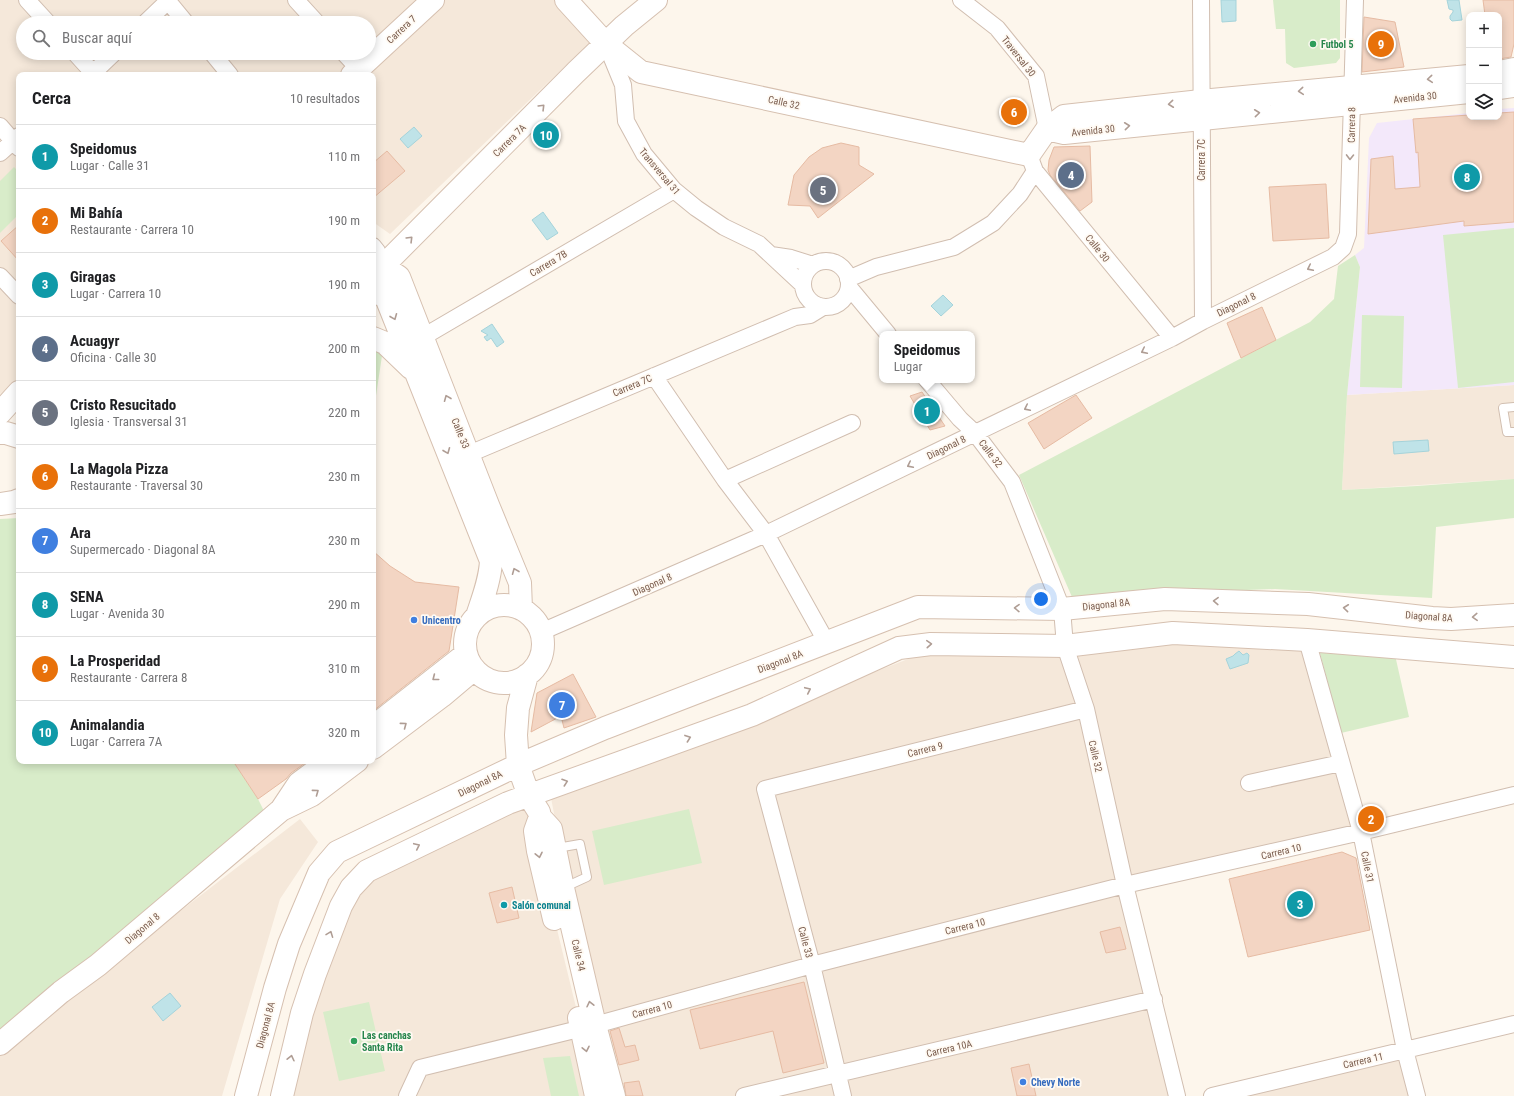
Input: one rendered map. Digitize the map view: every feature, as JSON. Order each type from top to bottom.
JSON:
[{"type":"street","points":[[27,0],[42,16]]},
{"type":"street","points":[[152,16],[167,0],[180,16]]},
{"type":"street","points":[[296,0],[311,16]]},
{"type":"street","name":"Calle 32","points":[[566,0],[606,44],[641,72],[1032,163]]},
{"type":"street","name":"Carrera 7A","points":[[376,291],[378,267],[576,72],[624,26],[656,0]]},
{"type":"street","name":"Traversal 30","points":[[961,0],[997,28],[1036,76],[1047,129]]},
{"type":"street","name":"Carrera 7C","points":[[1201,0],[1202,321]]},
{"type":"street","name":"Carrera 8","points":[[1343,248],[1348,234],[1355,0]]},
{"type":"street","name":"Carrera 7","points":[[376,52],[428,2]]},
{"type":"street","name":"Transversal 31","points":[[606,44],[623,84],[626,121],[644,154],[674,190],[696,208],[724,227],[759,244],[771,254],[805,291]]},
{"type":"street","points":[[81,60],[91,72]]},
{"type":"street","points":[[95,72],[107,60]]},
{"type":"street","points":[[218,60],[228,72]]},
{"type":"street","points":[[348,60],[355,72]]},
{"type":"street","name":"Carrera 7","points":[[355,72],[368,60]]},
{"type":"street","points":[[1502,71],[1514,69]]},
{"type":"street","name":"Avenida 30","points":[[1047,129],[1064,133],[1201,110],[1352,95],[1466,76]]},
{"type":"street","points":[[1502,88],[1514,86]]},
{"type":"street","name":"Avenida 30","points":[[1352,95],[1466,92]]},
{"type":"street","points":[[0,126],[16,141]]},
{"type":"street","points":[[848,283],[876,267],[954,248],[993,223],[1020,194],[1047,129]]},
{"type":"street","points":[[0,153],[16,143]]},
{"type":"street","name":"Calle 30","points":[[1032,163],[1172,338]]},
{"type":"street","name":"Carrera 7B","points":[[423,337],[674,190]]},
{"type":"street","name":"Diagonal 8","points":[[541,632],[766,534],[1172,338],[1202,321],[1333,257],[1343,248]]},
{"type":"street","name":"Calle 33","points":[[376,250],[378,267],[385,294],[490,561],[490,573],[477,616]]},
{"type":"street","name":"Transversal 31","points":[[771,254],[792,258],[813,265]]},
{"type":"street","points":[[795,317],[805,291],[804,277],[813,265],[819,263],[832,263],[876,267]]},
{"type":"street","points":[[832,263],[839,266],[845,272],[848,283],[886,331]]},
{"type":"street","name":"Calle 33","points":[[378,267],[399,277],[520,584],[521,609]]},
{"type":"street","points":[[0,276],[16,293]]},
{"type":"street","points":[[830,305],[846,295],[848,283]]},
{"type":"street","points":[[805,291],[817,305],[830,305],[869,310]]},
{"type":"street","name":"Carrera 7C","points":[[469,454],[795,317],[810,315],[830,305]]},
{"type":"street","points":[[376,339],[385,343],[416,373]]},
{"type":"street","points":[[654,376],[725,480],[766,534],[827,643]]},
{"type":"street","points":[[930,383],[960,419],[975,433]]},
{"type":"street","points":[[0,413],[16,395]]},
{"type":"street","points":[[725,480],[852,423]]},
{"type":"street","points":[[0,433],[16,436]]},
{"type":"street","name":"Calle 32","points":[[975,433],[1012,482],[1062,609],[1065,646],[1086,709],[1125,885],[1177,1096]]},
{"type":"street","name":"Diagonal 8A","points":[[246,1096],[275,988],[290,944],[319,873],[337,852],[518,766],[605,728],[918,607],[1062,609],[1165,599],[1308,604],[1451,619],[1514,615]]},
{"type":"street","points":[[501,605],[521,609],[532,617],[538,624],[543,644],[541,656],[536,667],[520,680],[503,682],[492,681],[482,676],[470,661],[465,642],[467,631],[472,621],[490,607],[501,605]]},
{"type":"street","points":[[282,1096],[302,1014],[312,981],[341,906],[351,888],[367,871],[508,803],[752,716],[899,648],[931,644],[1065,646],[1173,633],[1307,640],[1514,657]]},
{"type":"street","name":"Calle 31","points":[[1307,640],[1361,832],[1405,1050],[1416,1096]]},
{"type":"street","points":[[376,725],[470,661]]},
{"type":"street","points":[[376,746],[442,696],[470,661]]},
{"type":"street","name":"Calle 34","points":[[527,675],[518,708],[516,735],[518,766],[529,796],[539,812],[540,817],[551,829],[588,1026],[596,1096]]},
{"type":"street","points":[[503,682],[518,708]]},
{"type":"street","name":"Carrera 9","points":[[765,789],[1086,709]]},
{"type":"street","points":[[1249,783],[1341,763]]},
{"type":"street","name":"Diagonal 8","points":[[281,810],[299,783],[325,764]]},
{"type":"street","name":"Diagonal 8","points":[[0,1044],[61,992],[98,965],[281,810],[312,795],[353,764]]},
{"type":"street","name":"Calle 33","points":[[765,789],[812,965],[843,1096]]},
{"type":"street","name":"Carrera 10","points":[[407,1096],[420,1068],[588,1026],[812,965],[1125,885],[1361,832],[1514,795]]},
{"type":"street","name":"Calle 34","points":[[540,817],[535,831],[538,851],[588,1026],[614,1096]]},
{"type":"street","name":"Carrera 10A","points":[[744,1096],[1154,999]]},
{"type":"street","name":"Carrera 11","points":[[1212,1096],[1514,1024]]},
{"type":"lane","points":[[1514,407],[1503,408],[1507,432],[1514,432]]},
{"type":"shaded area","points":[[0,0],[558,0],[593,39],[390,234],[376,224],[376,72],[16,72],[16,381],[0,394]]},
{"type":"shaded area","points":[[1514,108],[1514,385],[1347,395],[1360,267],[1355,255],[1364,248],[1369,138],[1377,123],[1466,113],[1466,120],[1502,120],[1502,109]]},
{"type":"shaded area","points":[[1514,385],[1514,479],[1342,490],[1347,395]]},
{"type":"shaded area","points":[[1307,640],[1361,832],[1125,885],[1177,1096],[614,1096],[595,1025],[551,798],[926,652],[998,646]]},
{"type":"shaded area","points":[[529,796],[538,851],[596,1096],[282,1096],[351,888]]},
{"type":"shaded area","points":[[300,819],[318,842],[280,899],[222,1096],[0,1096],[0,1052],[31,1026]]},
{"type":"shaded area","points":[[1405,1050],[1417,1096],[1212,1096]]},
{"type":"green space","name":"Futbol 5","points":[[1273,0],[1340,0],[1340,58],[1336,63],[1294,68],[1286,63],[1285,29],[1276,29]]},
{"type":"green space","points":[[14,167],[16,169],[16,217],[0,233],[0,181]]},
{"type":"green space","points":[[1514,228],[1514,382],[1458,388],[1443,235]]},
{"type":"green space","points":[[1355,255],[1360,267],[1347,395],[1342,490],[1514,479],[1514,518],[1436,527],[1432,598],[1275,589],[1072,597],[1019,475],[1310,322],[1334,299],[1338,266]]},
{"type":"green space","points":[[1362,315],[1404,316],[1402,388],[1360,387]]},
{"type":"green space","points":[[376,348],[383,349],[376,396]]},
{"type":"green space","points":[[16,518],[16,764],[235,764],[258,799],[271,825],[0,1044],[0,519]]},
{"type":"green space","points":[[1320,653],[1395,655],[1409,717],[1341,733]]},
{"type":"green space","points":[[689,809],[702,863],[604,885],[592,831]]},
{"type":"green space","name":"Las canchas Santa Rita","points":[[369,1002],[385,1071],[339,1081],[323,1012]]},
{"type":"green space","points":[[570,1056],[579,1096],[551,1096],[543,1058]]},
{"type":"water","points":[[1221,0],[1236,0],[1236,21],[1222,22]]},
{"type":"water","points":[[1447,0],[1459,0],[1462,20],[1452,21],[1450,19],[1453,10],[1449,9]]},
{"type":"water","points":[[414,127],[422,136],[408,148],[400,139]]},
{"type":"water","points":[[543,212],[558,233],[547,240],[532,220]]},
{"type":"water","points":[[943,295],[953,305],[941,316],[931,306]]},
{"type":"water","points":[[492,324],[504,342],[497,347],[491,338],[487,341],[484,337],[488,335],[481,331]]},
{"type":"water","points":[[1428,440],[1429,451],[1394,454],[1393,442]]},
{"type":"water","points":[[1239,651],[1243,655],[1247,653],[1249,655],[1248,663],[1230,669],[1226,659]]},
{"type":"water","points":[[170,993],[181,1006],[163,1021],[152,1007]]},
{"type":"building","points":[[1483,0],[1514,0],[1514,44],[1511,57],[1502,58],[1502,12],[1485,12]]},
{"type":"building","points":[[1364,17],[1395,22],[1404,67],[1362,72]]},
{"type":"building","points":[[1514,112],[1514,222],[1464,226],[1464,221],[1368,234],[1371,159],[1393,156],[1395,189],[1420,187],[1418,152],[1416,153],[1413,119],[1466,115],[1466,120],[1502,120],[1502,113]]},
{"type":"building","points":[[546,125],[558,137],[548,145],[535,133]]},
{"type":"building","points":[[841,143],[859,147],[859,165],[874,174],[818,218],[810,206],[788,205],[794,175],[809,157],[822,148]]},
{"type":"building","points":[[1090,146],[1092,202],[1080,211],[1050,175],[1048,170],[1049,160],[1054,147]]},
{"type":"building","points":[[387,151],[405,171],[376,195],[376,160]]},
{"type":"building","points":[[1326,184],[1329,238],[1273,241],[1269,187]]},
{"type":"building","points":[[16,228],[16,258],[1,241]]},
{"type":"building","points":[[1262,307],[1276,340],[1241,358],[1227,323]]},
{"type":"building","points":[[922,392],[945,426],[930,430],[910,396]]},
{"type":"building","points":[[1076,395],[1092,418],[1044,449],[1028,423]]},
{"type":"building","name":"Unicentro","points":[[376,554],[390,566],[415,582],[459,587],[449,651],[376,709]]},
{"type":"building","points":[[573,674],[596,717],[564,728],[561,716],[531,732],[537,693]]},
{"type":"building","points":[[235,764],[304,764],[291,773],[286,779],[258,799]]},
{"type":"building","points":[[1342,852],[1356,858],[1370,930],[1248,957],[1229,879]]},
{"type":"building","name":"Salón comunal","points":[[512,887],[519,918],[497,923],[489,893]]},
{"type":"building","points":[[1120,927],[1126,949],[1106,953],[1100,932]]},
{"type":"building","points":[[804,982],[824,1063],[783,1073],[773,1031],[700,1049],[690,1010]]},
{"type":"building","points":[[619,1028],[625,1047],[635,1045],[639,1060],[619,1065],[610,1031]]},
{"type":"building","name":"Chevy Norte","points":[[1029,1064],[1036,1096],[1017,1096],[1011,1068]]},
{"type":"building","points":[[639,1081],[643,1096],[626,1096],[624,1083]]},
{"type":"place","name":"Futbol 5","points":[[1313,44]]},
{"type":"place","name":"La Prosperidad","points":[[1381,44]]},
{"type":"place","name":"La Magola Pizza","points":[[1014,112]]},
{"type":"place","name":"Animalandia","points":[[546,135]]},
{"type":"place","name":"Acuagyr","points":[[1071,175]]},
{"type":"place","name":"SENA","points":[[1467,177]]},
{"type":"place","name":"Cristo Resucitado","points":[[823,190]]},
{"type":"place","name":"Speidomus","points":[[927,411]]},
{"type":"place","name":"Unicentro","points":[[414,620]]},
{"type":"place","name":"Ara","points":[[562,705]]},
{"type":"place","name":"Mi Bahía","points":[[1371,819]]},
{"type":"place","name":"Giragas","points":[[1300,904]]},
{"type":"place","name":"Salón comunal","points":[[504,905]]},
{"type":"place","name":"Las canchas Santa Rita","points":[[354,1041]]},
{"type":"place","name":"Chevy Norte","points":[[1023,1082]]}]
